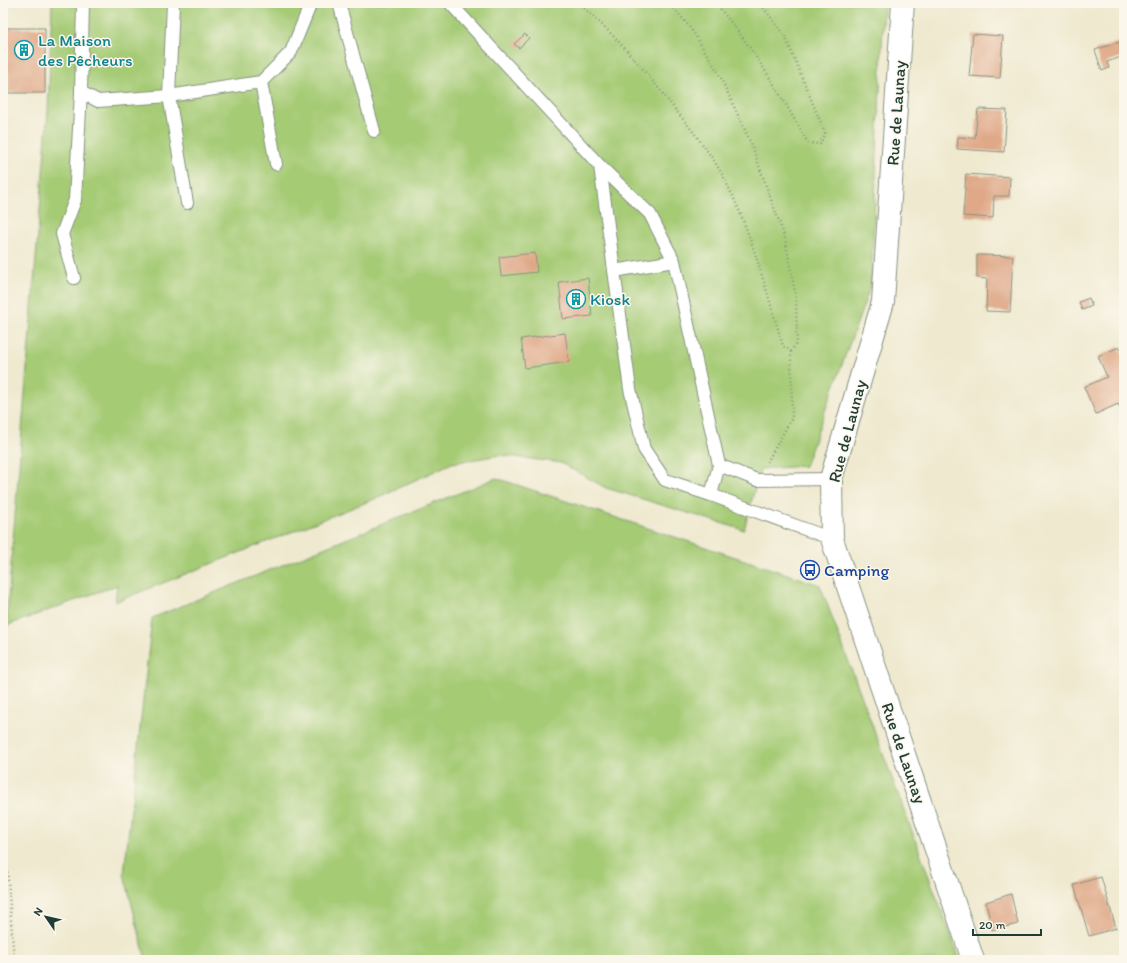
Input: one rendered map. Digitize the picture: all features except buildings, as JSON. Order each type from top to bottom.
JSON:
[{"type":"street","name":"Rue de Launay","points":[[903,3],[883,302],[831,479],[832,539],[973,960]]},
{"type":"lane","points":[[74,278],[62,234],[75,200],[81,92],[83,3]]},
{"type":"lane","points":[[173,3],[169,96],[187,203]]},
{"type":"lane","points":[[81,92],[98,101],[169,96],[261,82],[291,52],[311,3]]},
{"type":"lane","points":[[339,3],[374,131]]},
{"type":"lane","points":[[450,3],[600,166],[650,214],[674,261],[719,465],[711,495]]},
{"type":"lane","points":[[261,82],[276,164]]},
{"type":"lane","points":[[600,166],[630,389],[644,449],[665,480],[832,539]]},
{"type":"lane","points":[[614,271],[674,261]]},
{"type":"lane","points":[[719,465],[757,480],[831,479]]},
{"type":"path","points":[[578,3],[594,16],[650,77],[707,149],[729,187],[754,251],[783,346],[791,351]]},
{"type":"path","points":[[670,3],[690,29],[718,72],[750,141],[785,238],[796,298],[797,343],[791,351],[792,418],[757,480]]},
{"type":"path","points":[[715,3],[759,60],[808,144],[820,144],[825,133],[785,36],[760,3]]},
{"type":"path","points":[[3,812],[14,960]]},
{"type":"green space","points":[[52,3],[884,3],[871,285],[805,466],[760,469],[744,530],[606,488],[561,463],[500,455],[452,463],[372,500],[115,602],[117,585],[6,626],[48,111]]},
{"type":"green space","points":[[496,478],[820,585],[960,960],[146,960],[124,874],[152,618]]},
{"type":"place","name":"La Maison des Pêcheurs","points":[[24,50]]},
{"type":"place","name":"Kiosk","points":[[576,299]]},
{"type":"place","name":"Camping","points":[[810,570]]}]
